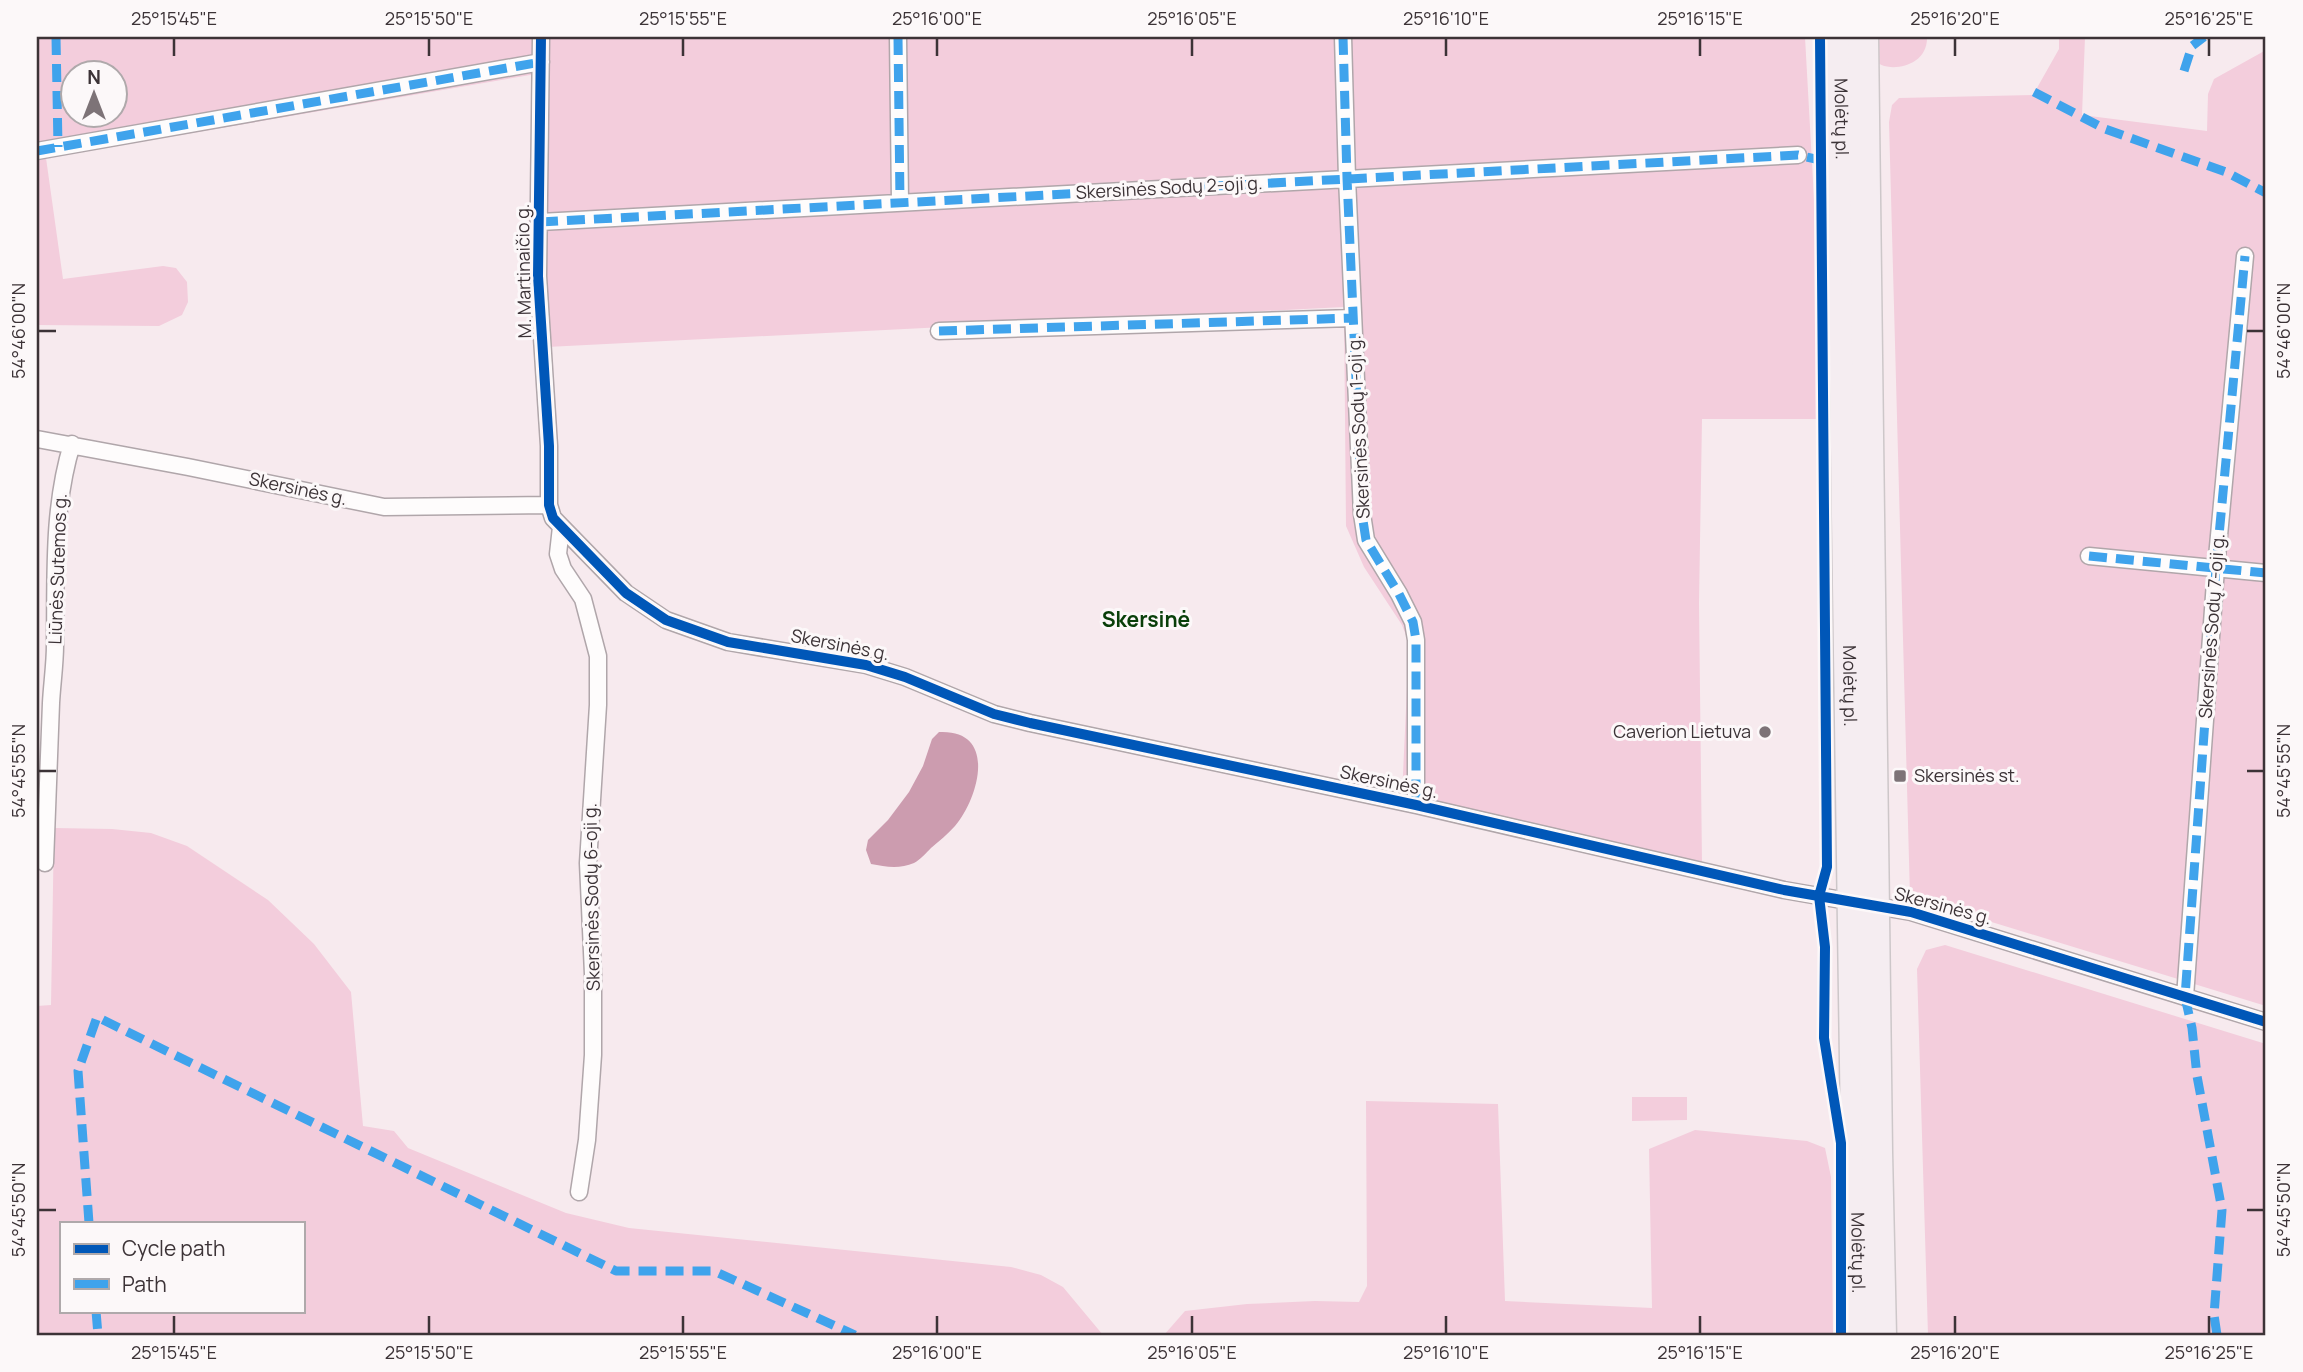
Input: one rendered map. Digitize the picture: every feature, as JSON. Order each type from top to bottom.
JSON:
[{"type":"highway","name":"Molėtų pl.","points":[[1840,37],[1863,904],[1881,1335]]},
{"type":"highway","name":"Molėtų pl.","points":[[1859,1335],[1863,904],[1864,37]]},
{"type":"street","name":"M. Martinaičio g.","points":[[541,37],[538,276],[549,446],[549,505]]},
{"type":"street","points":[[898,37],[900,202]]},
{"type":"street","name":"Skersinės Sodų 1-oji g.","points":[[1343,37],[1346,178],[1362,514],[1367,540],[1413,622],[1418,670],[1416,805]]},
{"type":"street","points":[[37,151],[541,62]]},
{"type":"street","name":"Skersinės Sodų 2-oji g.","points":[[540,222],[1798,155]]},
{"type":"street","name":"Skersinės Sodų 7-oji g.","points":[[2185,997],[2216,568],[2245,256]]},
{"type":"street","points":[[939,331],[1353,318]]},
{"type":"street","name":"Skersinės g.","points":[[37,439],[384,507],[549,505],[561,527],[626,593],[646,609],[686,629],[728,642],[866,665],[905,677],[994,714],[1030,723],[1416,805],[1738,880],[1911,912],[2266,1022]]},
{"type":"street","name":"Liūnės Sutemos g.","points":[[45,863],[55,646],[58,502],[72,444]]},
{"type":"street","name":"Skersinės Sodų 6-oji g.","points":[[561,527],[558,555],[563,569],[583,599],[598,656],[598,705],[588,863],[593,974],[593,1055],[587,1140],[579,1192]]},
{"type":"street","points":[[2089,556],[2266,573]]},
{"type":"shaded area","points":[[37,37],[1805,37],[1817,253],[1818,419],[1702,419],[1699,603],[1702,863],[1402,796],[1409,643],[1402,625],[1364,567],[1346,526],[1344,307],[547,347],[544,268],[548,72],[46,158],[63,279],[163,266],[176,268],[187,282],[188,302],[182,315],[159,326],[37,325]]},
{"type":"shaded area","points":[[1873,37],[1927,37],[1920,57],[1912,63],[1894,67],[1885,66],[1875,59]]},
{"type":"shaded area","points":[[2059,37],[2085,37],[2082,115],[2207,131],[2208,94],[2214,79],[2266,50],[2266,1006],[1910,897],[1889,122],[1892,105],[1899,98],[2033,95],[2059,49]]},
{"type":"shaded area","points":[[939,732],[958,734],[970,741],[976,753],[976,783],[964,814],[949,832],[914,863],[893,867],[871,864],[866,850],[868,840],[888,820],[909,792],[923,766],[932,739]]},
{"type":"shaded area","points":[[54,828],[151,833],[187,846],[268,900],[314,944],[351,992],[363,1126],[394,1131],[408,1148],[566,1213],[629,1228],[1011,1267],[1041,1275],[1063,1287],[1103,1335],[37,1335],[37,1006],[51,1005]]},
{"type":"shaded area","points":[[1945,945],[2266,1044],[2266,1335],[1928,1335],[1917,969],[1926,950]]},
{"type":"shaded area","points":[[1632,1097],[1687,1097],[1687,1120],[1632,1121]]},
{"type":"shaded area","points":[[1366,1101],[1498,1104],[1505,1301],[1652,1308],[1649,1149],[1695,1130],[1807,1141],[1825,1148],[1831,1177],[1833,1335],[1164,1335],[1185,1311],[1247,1304],[1359,1302],[1367,1286]]},
{"type":"marked path","points":[[56,37],[58,147]]},
{"type":"marked path","points":[[898,37],[900,202]]},
{"type":"marked path","points":[[1343,37],[1362,514],[1366,540],[1413,622],[1416,640],[1416,805]]},
{"type":"marked path","points":[[2184,71],[2192,46],[2204,37]]},
{"type":"marked path","points":[[37,151],[541,62]]},
{"type":"marked path","points":[[2034,92],[2105,129],[2226,172],[2266,193]]},
{"type":"marked path","points":[[540,222],[1798,155],[1820,160]]},
{"type":"marked path","points":[[2217,1335],[2214,1315],[2222,1210],[2185,997],[2216,568],[2245,256]]},
{"type":"marked path","points":[[939,331],[1353,318]]},
{"type":"marked path","points":[[2089,556],[2266,573]]},
{"type":"marked path","points":[[89,1222],[78,1071],[97,1017],[616,1271],[714,1271],[855,1335]]},
{"type":"marked path","points":[[96,1312],[98,1335]]},
{"type":"cycle path","points":[[541,37],[538,276],[549,446],[549,505],[553,518],[626,593],[666,620],[728,642],[866,665],[905,677],[994,714],[1030,723],[1416,805],[1784,890],[1911,912],[2266,1022]]},
{"type":"cycle path","points":[[1820,37],[1827,867],[1819,896],[1825,947],[1824,1038],[1841,1143],[1841,1335]]},
{"type":"place","name":"Caverion Lietuva","points":[[1765,732]]},
{"type":"place","name":"Skersinės st.","points":[[1900,776]]},
{"type":"district","name":"Skersinė","points":[[1146,620]]}]
